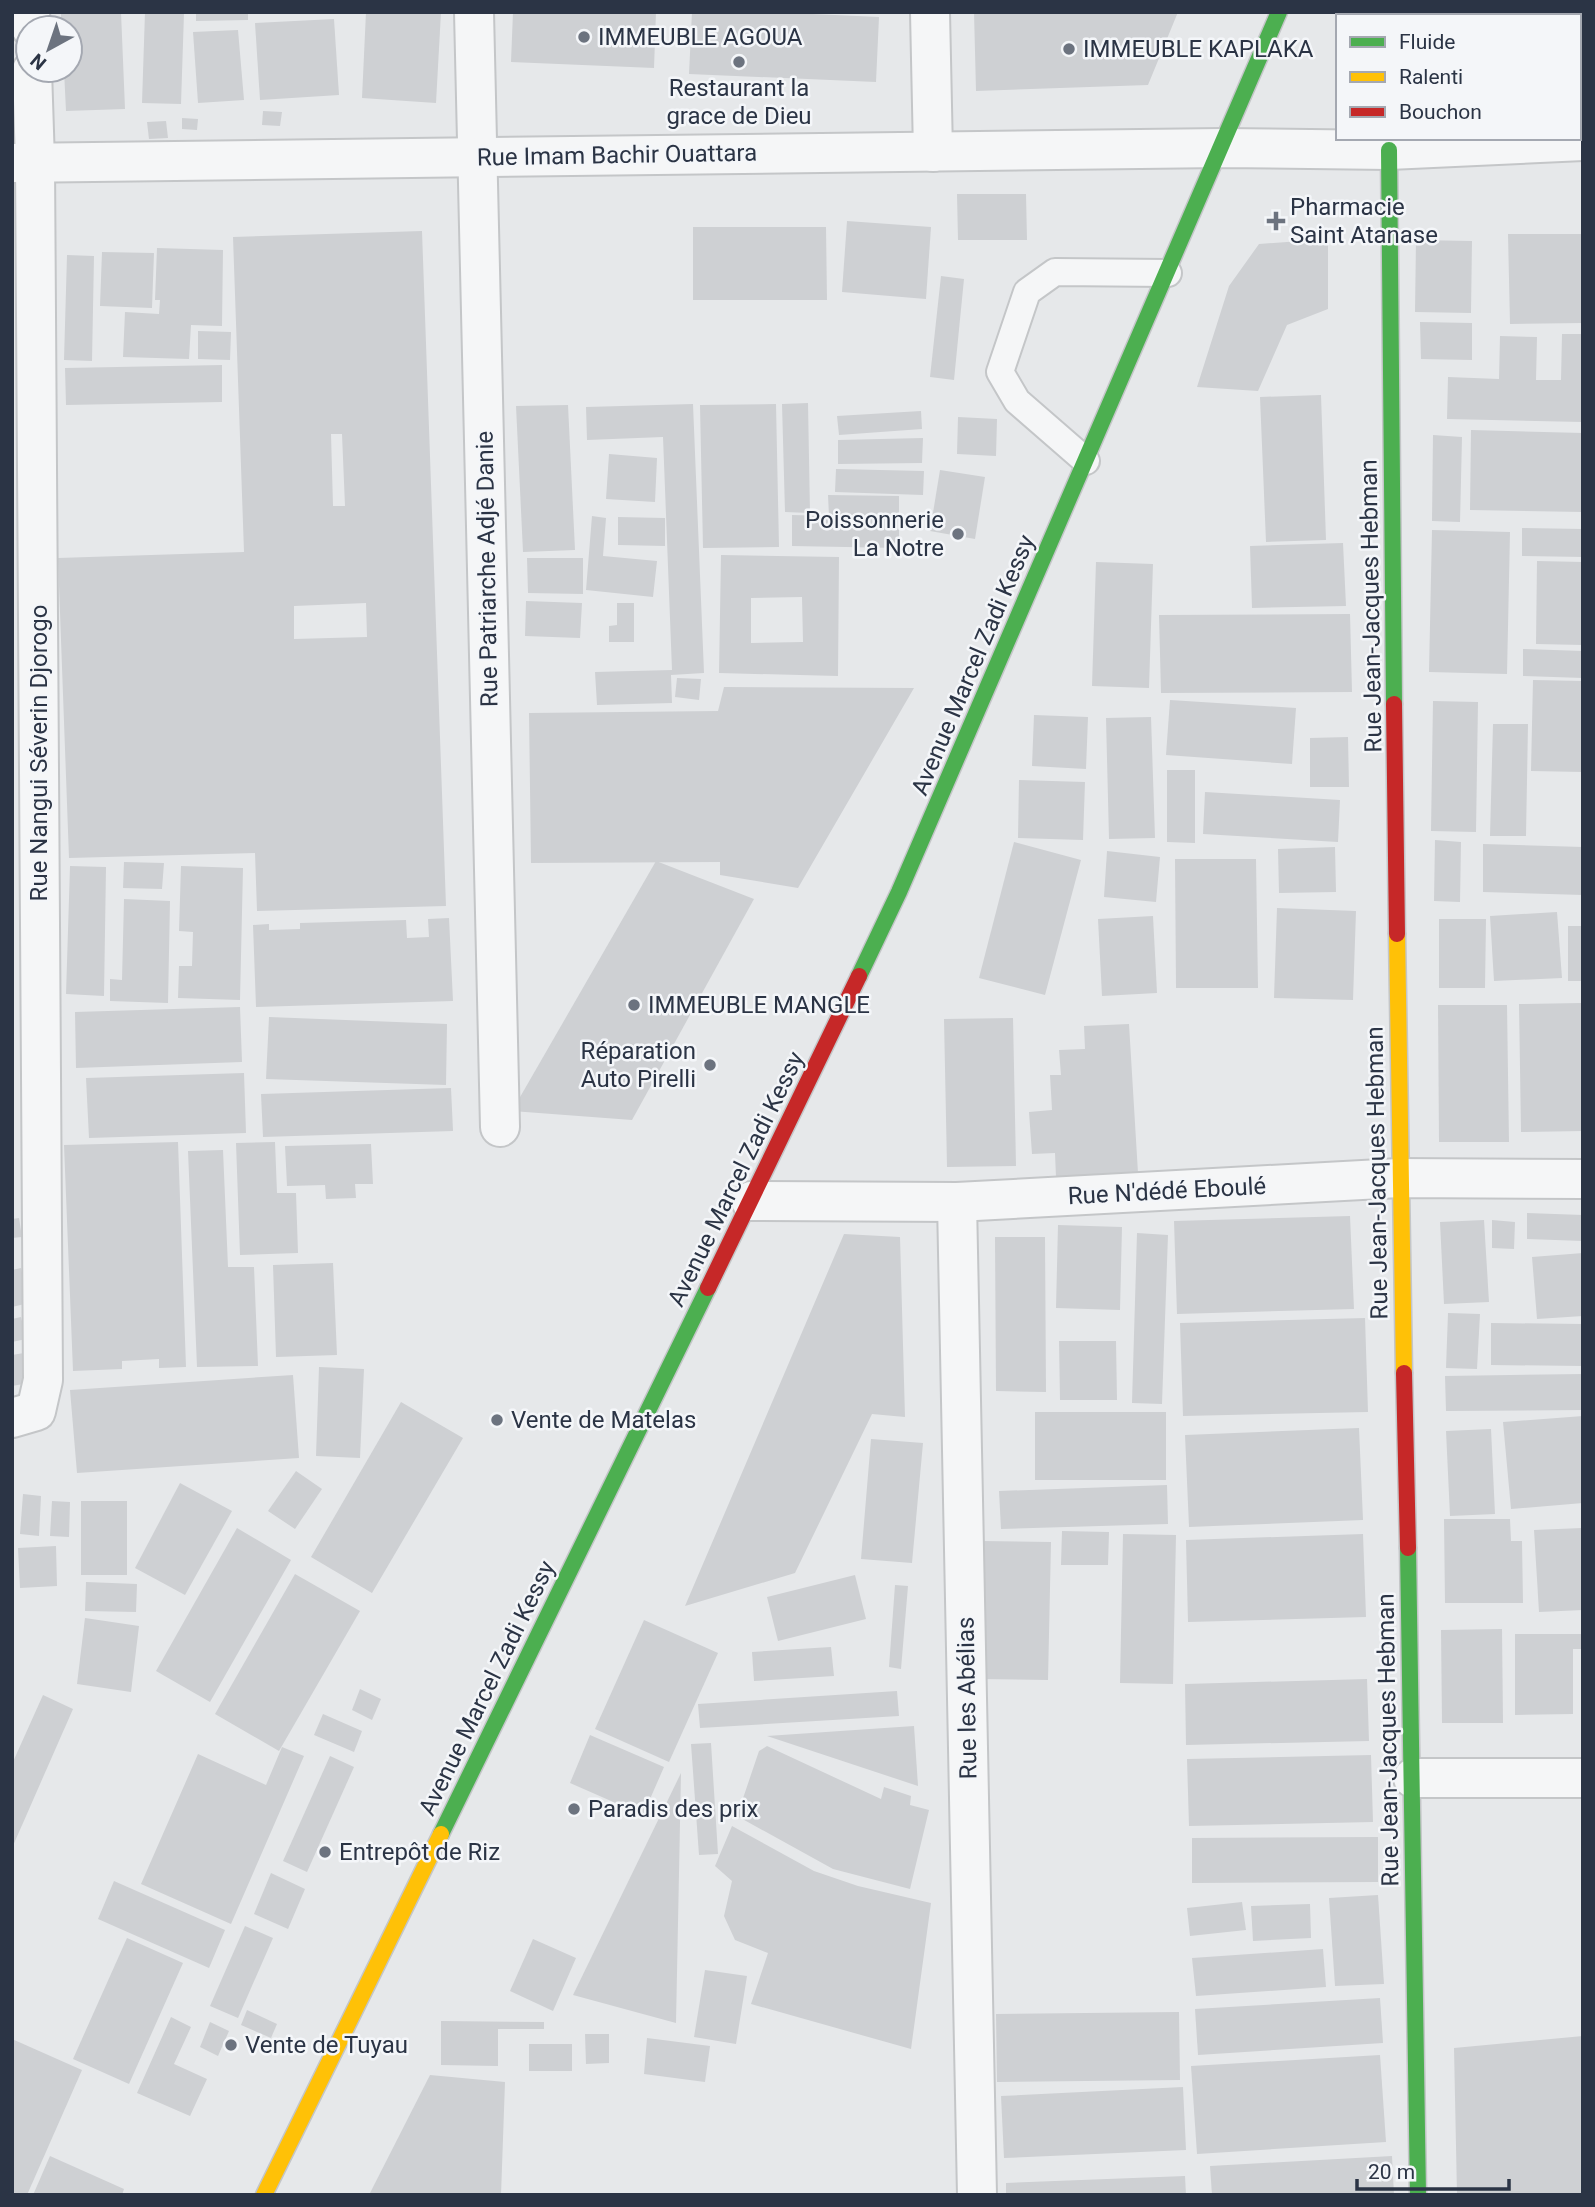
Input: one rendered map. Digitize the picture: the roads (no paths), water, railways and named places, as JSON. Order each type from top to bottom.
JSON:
[{"type":"street","name":"Rue Patriarche Adjé Danie","points":[[474,12],[500,1127]]},
{"type":"street","points":[[930,12],[933,152]]},
{"type":"street","name":"Avenue Marcel Zadi Kessy","points":[[264,2195],[900,892],[1279,12]]},
{"type":"street","name":"Rue Nangui Séverin Djorogo","points":[[12,1418],[36,1411],[43,1380],[24,162],[31,84]]},
{"type":"street","name":"Rue Imam Bachir Ouattara","points":[[24,162],[1222,148],[1389,150],[1583,141]]},
{"type":"street","name":"Rue Jean-Jacques Hebman","points":[[1389,150],[1399,1178],[1413,1778],[1418,2195]]},
{"type":"street","name":"Rue N'dédé Eboulé","points":[[751,1201],[957,1202],[1399,1178],[1583,1179]]},
{"type":"street","name":"Rue les Abélias","points":[[957,1202],[977,2195]]},
{"type":"street","points":[[1413,1778],[1583,1777]]},
{"type":"lane","points":[[1086,461],[1017,401],[1000,372],[1027,292],[1055,272],[1168,273]]},
{"type":"place","name":"IMMEUBLE AGOUA","points":[[584,37]]},
{"type":"place","name":"IMMEUBLE KAPLAKA","points":[[1069,49]]},
{"type":"place","name":"Restaurant la grace de Dieu","points":[[739,62]]},
{"type":"place","name":"Pharmacie Saint Atanase","points":[[1276,221]]},
{"type":"place","name":"Poissonnerie La Notre","points":[[958,534]]},
{"type":"place","name":"IMMEUBLE MANGLE","points":[[634,1005]]},
{"type":"place","name":"Réparation Auto Pirelli","points":[[710,1065]]},
{"type":"place","name":"Vente de Matelas","points":[[497,1420]]},
{"type":"place","name":"Paradis des prix","points":[[574,1809]]},
{"type":"place","name":"Entrepôt de Riz","points":[[325,1852]]},
{"type":"place","name":"Vente de Tuyau","points":[[231,2045]]}]
